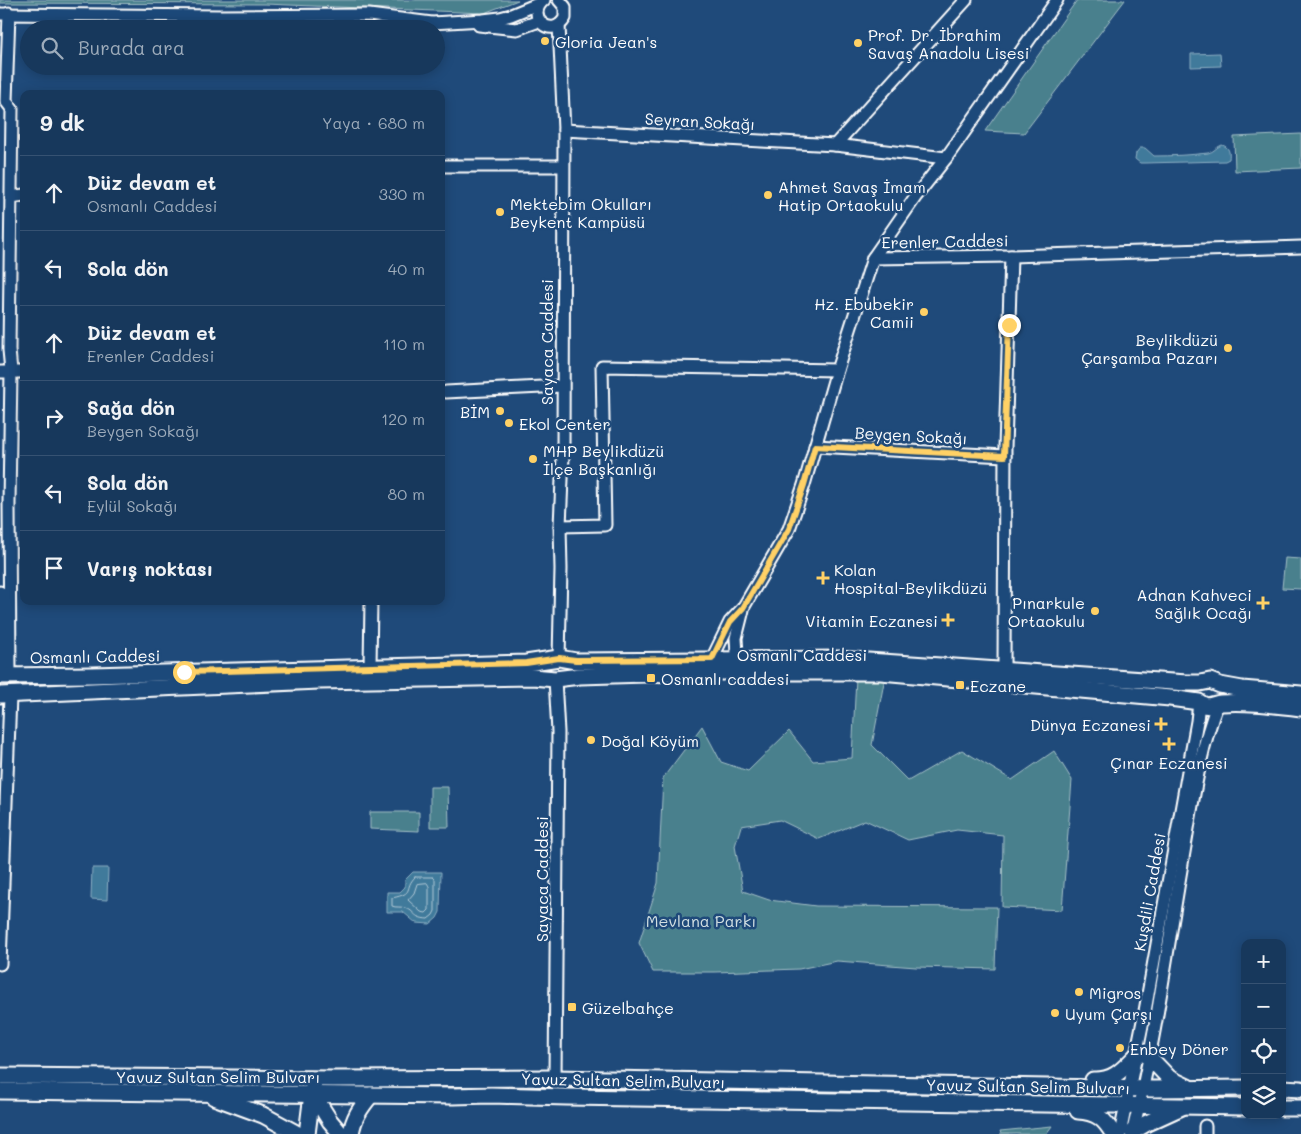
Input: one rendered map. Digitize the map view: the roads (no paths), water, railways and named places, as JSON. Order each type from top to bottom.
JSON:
[{"type":"main road","name":"Osmanlı Caddesi","points":[[6,695],[319,681],[533,677],[556,679],[839,658],[1181,682],[1203,683],[1214,681],[1220,686],[1301,694]]},
{"type":"main road","name":"Osmanlı Caddesi","points":[[3,676],[526,663],[558,659],[712,666]]},
{"type":"main road","points":[[558,659],[567,663],[568,672],[556,679],[546,674],[546,662],[558,659]]},
{"type":"main road","name":"Osmanlı Caddesi","points":[[738,665],[881,672],[1020,683],[1199,702],[1206,706],[1215,706],[1218,703],[1245,703],[1301,708]]},
{"type":"main road","points":[[3,676],[21,683],[21,688],[6,695]]},
{"type":"main road","points":[[1199,702],[1197,698],[1198,689],[1203,683]]},
{"type":"main road","points":[[1218,703],[1222,697],[1220,686]]},
{"type":"main road","points":[[1062,1088],[1076,1082],[1110,1078],[1143,1056],[1169,1078],[1192,1088]]},
{"type":"main road","name":"Yavuz Sultan Selim Bulvarı","points":[[0,1076],[313,1086],[371,1095],[491,1094],[562,1097],[1241,1107]]},
{"type":"main road","points":[[562,1097],[570,1094],[563,1079]]},
{"type":"main road","name":"Yavuz Sultan Selim Bulvarı","points":[[0,1091],[203,1094],[313,1086],[563,1079],[1135,1089],[1241,1088]]},
{"type":"main road","points":[[307,1134],[313,1086]]},
{"type":"main road","points":[[313,1086],[330,1121],[341,1134]]},
{"type":"main road","points":[[1286,1088],[1301,1088]]},
{"type":"main road","points":[[203,1094],[263,1115],[298,1134]]},
{"type":"main road","points":[[351,1134],[358,1112],[371,1095]]},
{"type":"main road","points":[[1061,1104],[1073,1110],[1089,1111],[1098,1115],[1113,1134]]},
{"type":"main road","points":[[1128,1133],[1186,1106]]},
{"type":"main road","points":[[1286,1108],[1301,1108]]},
{"type":"street","name":"Sayaca Caddesi","points":[[558,659],[563,456],[564,130],[559,26],[565,18],[566,12],[560,0]]},
{"type":"street","points":[[835,145],[966,0]]},
{"type":"street","points":[[873,258],[1058,0]]},
{"type":"street","points":[[542,1],[537,11],[539,21],[549,27],[559,26]]},
{"type":"street","points":[[445,23],[483,20],[506,16],[542,1]]},
{"type":"street","points":[[3,676],[9,494],[5,372],[9,350],[12,109],[3,105],[4,14],[369,15],[408,20]]},
{"type":"street","points":[[460,22],[517,29],[539,21]]},
{"type":"street","name":"Seyran Sokağı","points":[[564,130],[835,145],[946,158]]},
{"type":"street","points":[[445,166],[563,166]]},
{"type":"street","points":[[11,197],[20,196]]},
{"type":"street","name":"Erenler Caddesi","points":[[743,608],[789,529],[873,258],[1011,256],[1301,247]]},
{"type":"street","points":[[1004,669],[1004,456],[1011,256]]},
{"type":"street","points":[[560,526],[605,525],[602,366],[837,370]]},
{"type":"street","points":[[5,372],[20,372]]},
{"type":"street","points":[[446,392],[562,386]]},
{"type":"street","name":"Beygen Sokağı","points":[[815,446],[1004,456]]},
{"type":"street","points":[[0,592],[3,676]]},
{"type":"street","points":[[370,666],[371,605]]},
{"type":"street","points":[[738,665],[736,638],[743,608]]},
{"type":"street","points":[[712,666],[730,622],[743,608]]},
{"type":"street","name":"Sayaca Caddesi","points":[[556,679],[563,1079]]},
{"type":"street","points":[[0,964],[6,695]]},
{"type":"street","name":"Kuşdili Caddesi","points":[[1128,1133],[1157,976],[1199,702]]},
{"type":"street","name":"Kuşdili Caddesi","points":[[1157,976],[1206,737],[1218,703]]},
{"type":"water","points":[[1220,53],[1221,66],[1191,67],[1191,54]]},
{"type":"water","points":[[1222,145],[1228,148],[1229,152],[1229,159],[1225,161],[1140,163],[1135,159],[1136,153],[1140,148],[1145,148],[1154,156],[1174,156],[1208,153]]},
{"type":"water","points":[[92,868],[108,868],[107,900],[91,899]]},
{"type":"water","points":[[413,872],[441,872],[440,912],[437,918],[430,924],[416,923],[403,912],[387,912],[387,892],[400,892],[405,887],[405,880]]},
{"type":"place","name":"Gloria Jean's","points":[[545,41]]},
{"type":"place","name":"Prof. Dr. İbrahim Savaş Anadolu Lisesi","points":[[858,43]]},
{"type":"place","name":"Ahmet Savaş İmam Hatip Ortaokulu","points":[[768,195]]},
{"type":"place","name":"Mektebim Okulları Beykent Kampüsü","points":[[500,212]]},
{"type":"place","name":"Hz. Ebubekir Camii","points":[[924,312]]},
{"type":"place","name":"Beylikdüzü Çarşamba Pazarı","points":[[1228,348]]},
{"type":"place","name":"BİM","points":[[500,411]]},
{"type":"place","name":"Ekol Center","points":[[509,423]]},
{"type":"place","name":"MHP Beylikdüzü İlçe Başkanlığı","points":[[533,459]]},
{"type":"place","name":"Kolan Hospital-Beylikdüzü","points":[[823,578]]},
{"type":"place","name":"Adnan Kahveci Sağlık Ocağı","points":[[1263,603]]},
{"type":"place","name":"Pınarkule Ortaokulu","points":[[1095,611]]},
{"type":"place","name":"Vitamin Eczanesi","points":[[948,620]]},
{"type":"place","name":"Osmanlı caddesi","points":[[651,678]]},
{"type":"place","name":"Eczane","points":[[960,685]]},
{"type":"place","name":"Dünya Eczanesi","points":[[1161,724]]},
{"type":"place","name":"Doğal Köyüm","points":[[591,740]]},
{"type":"place","name":"Çınar Eczanesi","points":[[1169,744]]},
{"type":"place","name":"Migros","points":[[1079,992]]},
{"type":"place","name":"Güzelbahçe","points":[[572,1007]]},
{"type":"place","name":"Uyum Çarşı","points":[[1055,1013]]},
{"type":"place","name":"Enbey Döner","points":[[1120,1048]]},
{"type":"park label","name":"Mevlana Parkı","points":[[701,920]]}]
